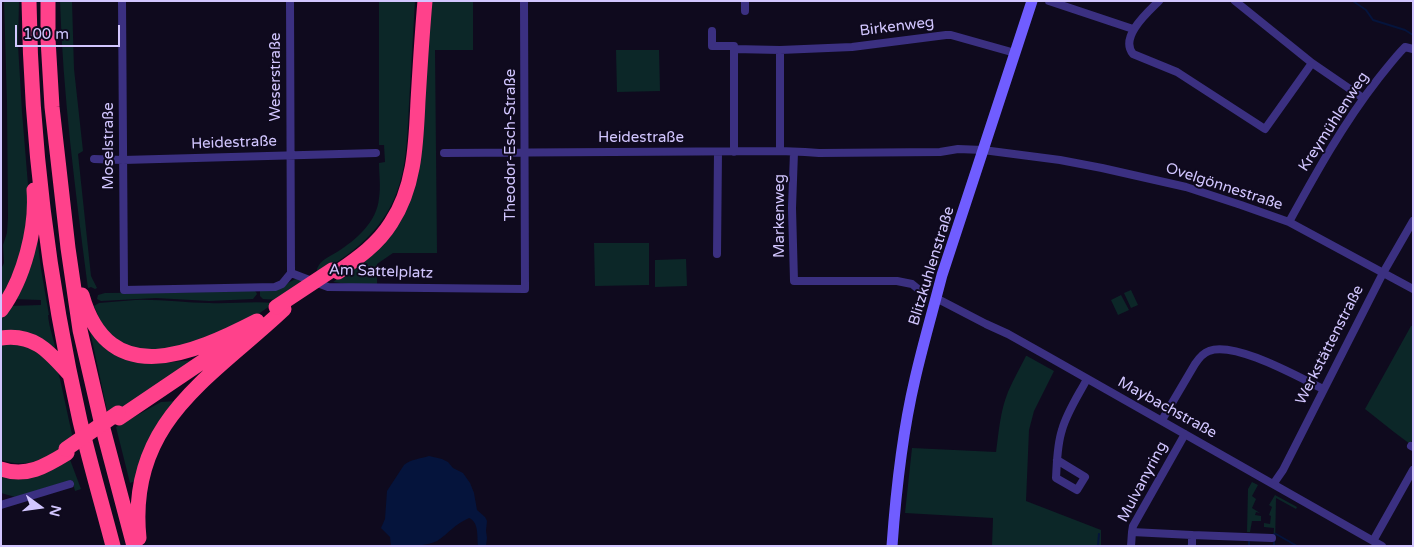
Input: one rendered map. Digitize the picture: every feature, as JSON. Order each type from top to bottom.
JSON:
[{"type":"highway","points":[[29,1],[37,140],[45,220],[57,301],[70,375],[113,546]]},
{"type":"highway","points":[[48,1],[52,106],[68,248],[80,330],[102,425],[134,546]]},
{"type":"highway","points":[[335,271],[377,233],[389,215],[400,189],[410,138],[416,1]]},
{"type":"highway","points":[[1,469],[8,472],[21,473],[48,466],[67,451],[335,271],[364,254],[383,234],[398,212],[408,186],[416,142],[425,1]]},
{"type":"highway","points":[[5,305],[17,284],[28,251],[35,202],[32,169],[37,140]]},
{"type":"highway","points":[[68,248],[85,308],[93,325],[108,342],[124,352],[147,357],[176,354],[218,340],[280,308]]},
{"type":"highway","points":[[140,546],[137,522],[138,502],[144,466],[151,447],[179,405],[280,308]]},
{"type":"highway","points":[[119,416],[257,321]]},
{"type":"highway","points":[[1,338],[12,337],[36,342],[70,375]]},
{"type":"highway","points":[[1,463],[13,467],[27,467],[40,464],[67,451]]},
{"type":"main road","name":"Blitzkuhlenstraße","points":[[892,546],[903,441],[915,378],[942,275],[1032,1]]},
{"type":"street","name":"Moselstraße","points":[[122,1],[124,290],[275,287],[282,284],[291,273]]},
{"type":"street","name":"Weserstraße","points":[[290,1],[291,273]]},
{"type":"street","name":"Theodor-Esch-Straße","points":[[524,1],[526,289]]},
{"type":"street","points":[[745,1],[745,11]]},
{"type":"street","points":[[1049,1],[1133,29]]},
{"type":"street","points":[[1159,1],[1133,29],[1129,46],[1133,54],[1177,72],[1265,128],[1312,63]]},
{"type":"street","points":[[1235,1],[1312,63],[1364,98]]},
{"type":"street","name":"Birkenweg","points":[[712,31],[712,46],[734,46],[734,49],[780,50],[852,47],[951,35],[1015,53]]},
{"type":"street","name":"Kreymühlenweg","points":[[1288,222],[1322,160],[1364,98],[1405,47],[1413,49]]},
{"type":"street","points":[[734,49],[734,152]]},
{"type":"street","points":[[780,50],[780,151]]},
{"type":"street","name":"Heidestraße","points":[[444,153],[780,151],[827,153],[983,150]]},
{"type":"street","name":"Ovelgönnestraße","points":[[983,150],[1060,160],[1186,187],[1288,222],[1413,289]]},
{"type":"street","points":[[717,254],[718,152]]},
{"type":"street","name":"Markenweg","points":[[794,152],[792,208],[794,281],[897,281],[912,284],[923,293]]},
{"type":"street","name":"Heidestraße","points":[[94,158],[122,160],[376,153]]},
{"type":"street","name":"Werkstättenstraße","points":[[1274,483],[1283,470],[1382,273],[1413,221]]},
{"type":"street","name":"Am Sattelplatz","points":[[291,273],[328,287],[526,289]]},
{"type":"street","name":"Maybachstraße","points":[[936,298],[1008,334],[1274,483],[1382,546]]},
{"type":"street","points":[[1162,420],[1194,364],[1209,351],[1218,349],[1259,358],[1323,389]]},
{"type":"street","points":[[1057,460],[1062,428],[1087,379]]},
{"type":"street","name":"Mulvanyring","points":[[1131,546],[1133,526],[1186,434]]},
{"type":"street","points":[[1373,541],[1413,470]]},
{"type":"street","points":[[1,505],[70,484]]},
{"type":"street","points":[[1132,532],[1272,538]]},
{"type":"street","points":[[1192,535],[1192,546]]},
{"type":"street","points":[[1247,537],[1247,546]]},
{"type":"green space","points":[[4,1],[19,1],[18,45],[29,197],[23,251],[1,299],[1,269],[4,263],[3,245],[7,233],[8,218]]},
{"type":"green space","points":[[60,1],[72,1],[74,69],[83,151],[78,154],[91,276],[97,288],[95,289],[88,288],[78,211],[67,106]]},
{"type":"green space","points":[[379,1],[415,1],[408,131],[402,173],[394,199],[374,231],[348,254],[318,274],[317,269],[320,263],[358,236],[370,222],[377,207],[380,189],[379,163],[385,162],[384,145],[379,145]]},
{"type":"green space","points":[[428,1],[473,1],[473,50],[435,50],[437,253],[393,253],[377,264],[377,284],[333,282],[348,272],[400,218]]},
{"type":"green space","points":[[616,50],[659,50],[660,91],[617,92]]},
{"type":"green space","points":[[36,227],[48,315],[56,352],[1,333],[1,317],[9,306],[41,305],[41,300],[13,299]]},
{"type":"green space","points":[[594,243],[649,243],[649,285],[595,286]]},
{"type":"green space","points":[[686,259],[687,286],[655,287],[655,260]]},
{"type":"green space","points":[[299,278],[308,281],[279,300],[263,299],[260,296],[260,291],[278,289]]},
{"type":"green space","points":[[254,290],[257,294],[253,299],[209,301],[156,298],[101,301],[97,299],[98,295],[105,293]]},
{"type":"green space","points":[[1131,290],[1138,305],[1131,308],[1124,293]]},
{"type":"green space","points":[[1121,295],[1129,310],[1118,315],[1111,300]]},
{"type":"green space","points":[[135,300],[200,303],[274,303],[247,322],[174,349],[137,350],[106,334],[94,306],[99,303]]},
{"type":"green space","points":[[1411,326],[1413,326],[1413,439],[1410,444],[1365,409]]},
{"type":"green space","points":[[90,331],[150,364],[194,360],[123,409],[108,415]]},
{"type":"green space","points":[[19,340],[55,363],[73,439],[40,460],[12,463],[1,460],[1,342]]},
{"type":"green space","points":[[1026,356],[1054,371],[1034,411],[1029,430],[1026,501],[1101,530],[1101,546],[992,546],[993,518],[905,513],[912,448],[996,452],[1005,399]]},
{"type":"green space","points":[[177,401],[135,481],[130,483],[116,427],[161,402]]},
{"type":"green space","points":[[69,457],[81,489],[75,491],[72,480],[15,497],[1,493],[1,473]]},
{"type":"green space","points":[[1252,482],[1258,485],[1252,496],[1256,499],[1252,508],[1260,513],[1256,512],[1255,515],[1261,516],[1261,521],[1252,521],[1250,532],[1247,532],[1248,489]]},
{"type":"green space","points":[[1275,495],[1297,507],[1296,509],[1276,498],[1275,546],[1273,546],[1274,528],[1264,527],[1264,523],[1270,524],[1271,516],[1269,515],[1272,507],[1269,505]]},
{"type":"water","points":[[429,456],[448,462],[453,468],[463,473],[470,483],[477,510],[487,521],[486,546],[478,546],[476,526],[469,518],[432,543],[415,546],[391,546],[390,537],[381,528],[385,519],[387,491],[404,465],[413,460]]},
{"type":"waterway","points":[[1353,1],[1366,10],[1373,20],[1405,30],[1413,35]]},
{"type":"waterway","points":[[1098,546],[1099,534]]},
{"type":"waterway","points":[[1274,536],[1276,534],[1297,546]]},
{"type":"waterway","points":[[1274,540],[1274,546]]},
{"type":"waterway","points":[[1249,541],[1249,546]]}]
